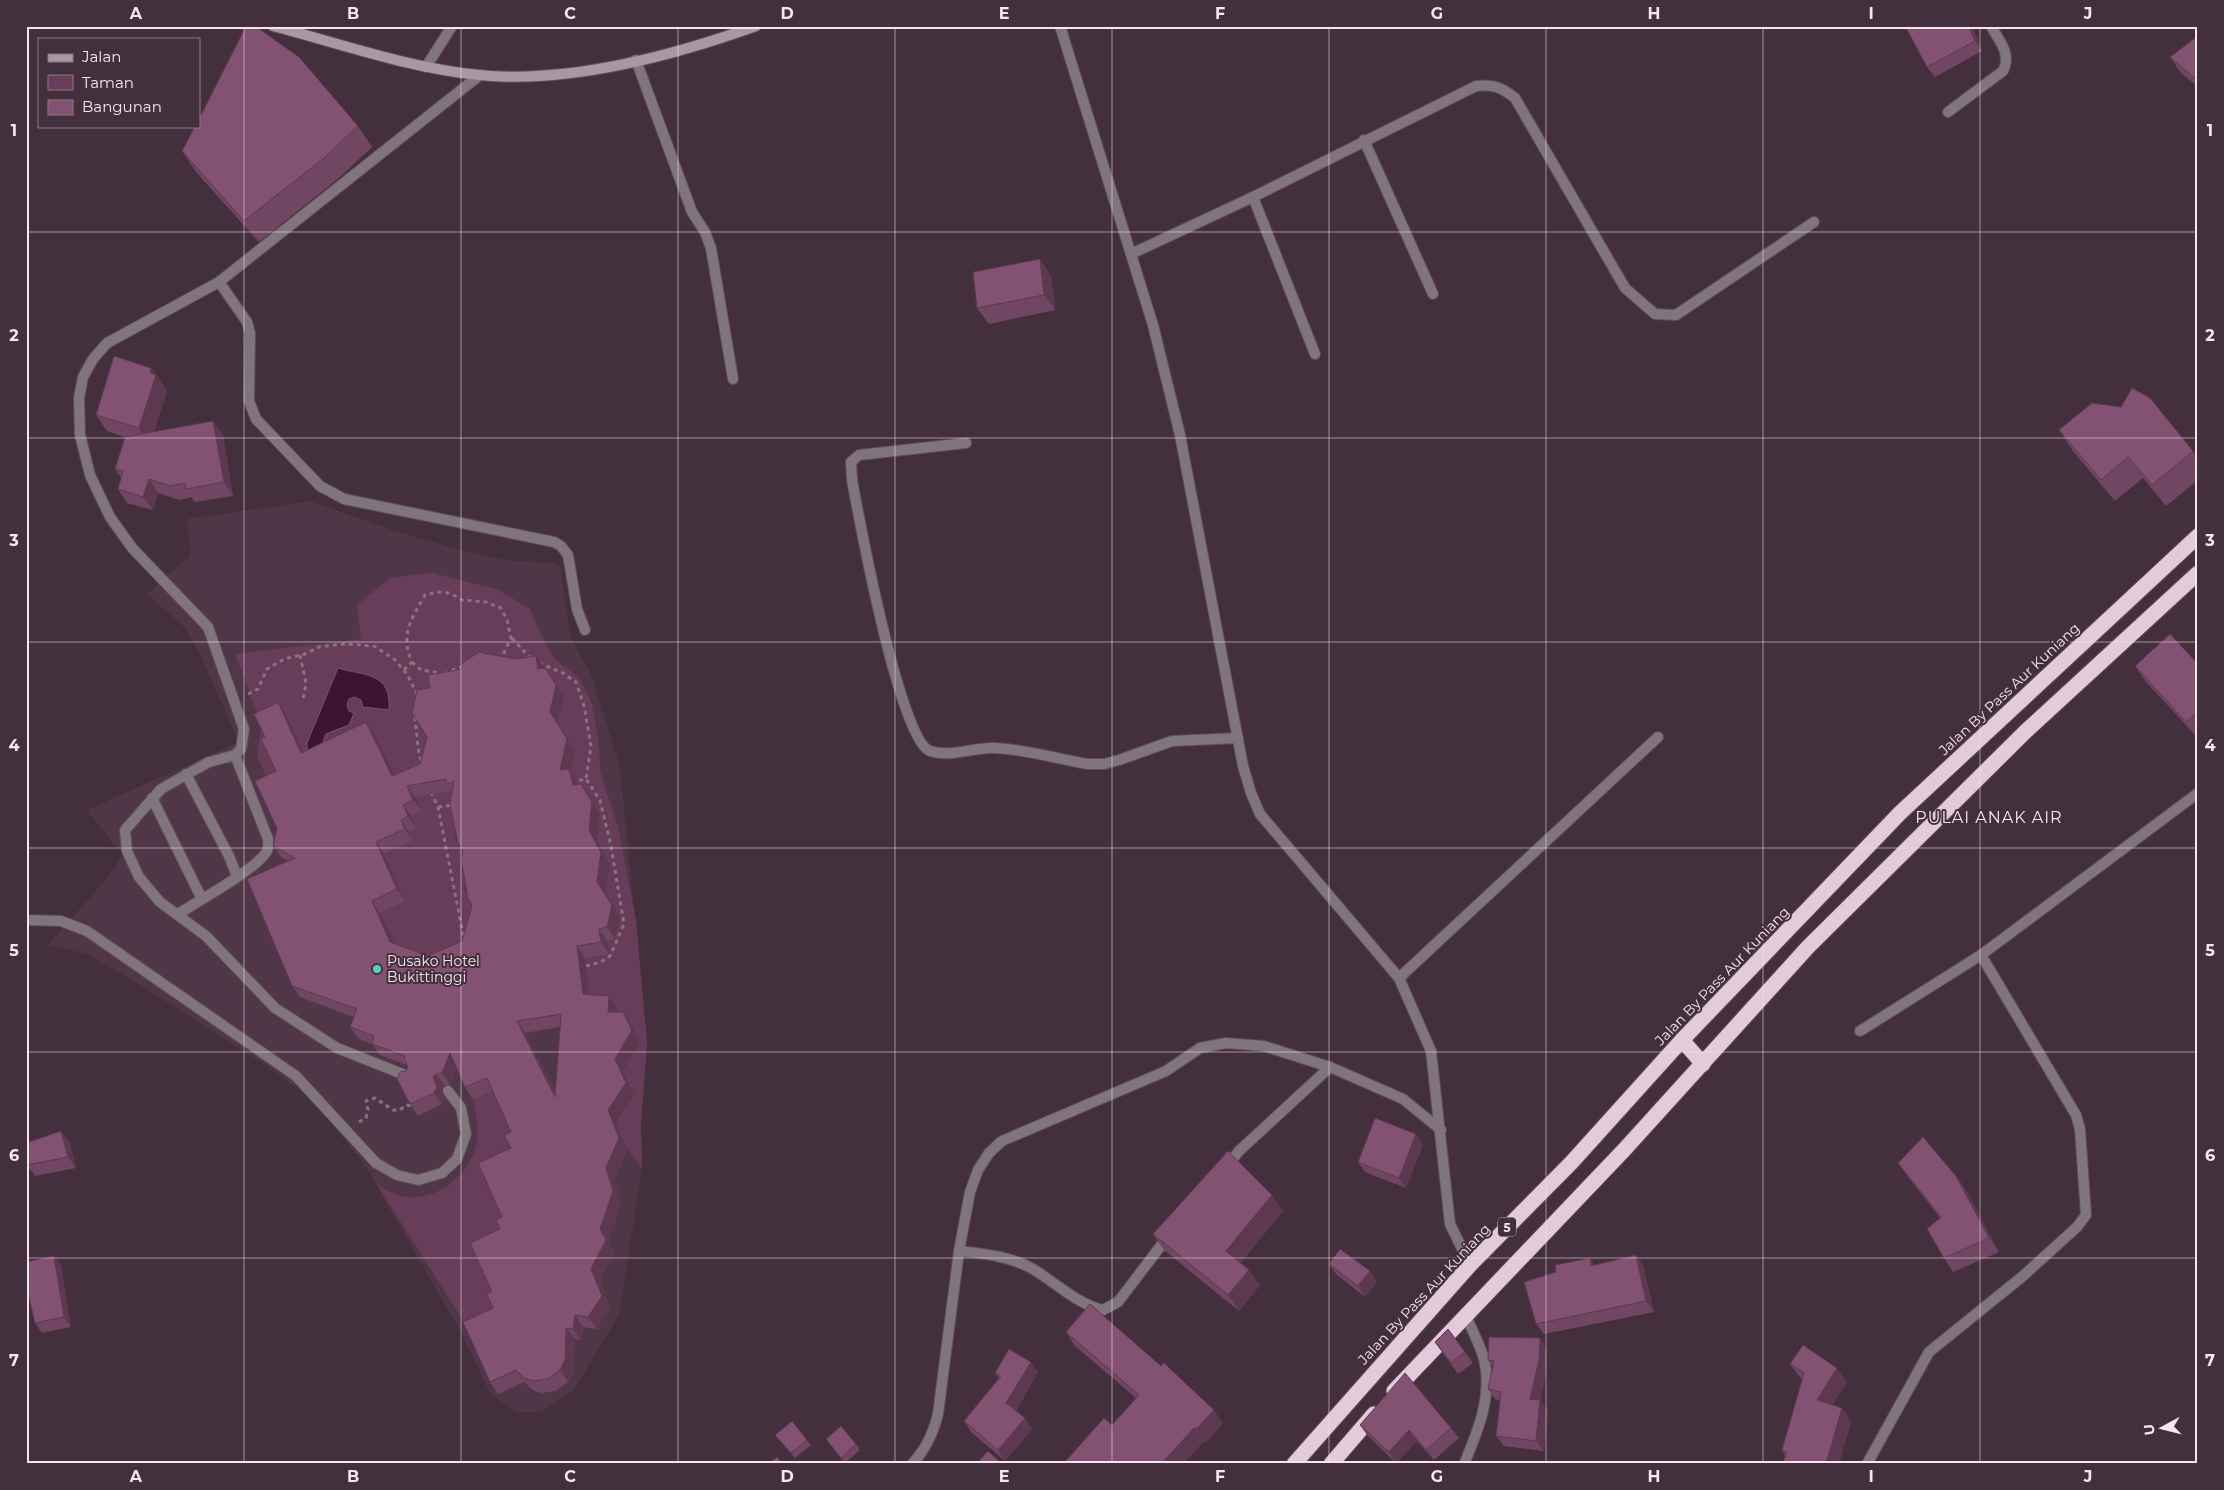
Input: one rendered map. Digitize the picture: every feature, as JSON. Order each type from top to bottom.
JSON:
[{"type":"highway","name":"Jalan By Pass Aur Kuniang","points":[[1294,1464],[1470,1265],[1571,1163],[1682,1040],[1900,813],[2198,536]]},
{"type":"highway","name":"5","points":[[1331,1464],[1383,1402],[1703,1064],[1808,947],[2025,732],[2198,573]]},
{"type":"highway","points":[[1682,1040],[1703,1064]]},
{"type":"street","points":[[273,26],[426,67],[480,75],[552,74],[596,69],[699,46],[756,26]]},
{"type":"street","points":[[426,67],[452,26]]},
{"type":"street","points":[[1060,26],[1152,325],[1180,435],[1250,793],[1260,814],[1399,978],[1431,1051],[1450,1224],[1470,1265]]},
{"type":"street","points":[[1948,112],[2002,71],[2007,63],[2006,52],[1991,26]]},
{"type":"street","points":[[636,60],[692,212],[705,232],[711,248],[733,379]]},
{"type":"street","points":[[410,1076],[337,1048],[275,1008],[206,936],[160,902],[139,877],[127,850],[125,830],[161,789],[209,762],[235,755],[240,749],[244,729],[208,627],[133,549],[110,517],[90,475],[80,435],[79,398],[83,377],[93,359],[107,343],[219,282],[480,75]]},
{"type":"street","points":[[1131,254],[1253,197],[1364,140],[1476,86],[1490,84],[1502,88],[1515,98],[1625,288],[1655,314],[1676,315],[1814,222]]},
{"type":"street","points":[[1364,140],[1434,294]]},
{"type":"street","points":[[1253,197],[1315,354]]},
{"type":"street","points":[[219,282],[247,322],[250,333],[249,401],[251,411],[256,419],[320,486],[344,499],[554,542],[561,546],[568,555],[577,609],[585,630]]},
{"type":"street","points":[[966,443],[859,455],[851,462],[852,480],[876,600],[905,706],[919,743],[928,751],[940,753],[993,748],[1088,764],[1104,764],[1172,741],[1238,738]]},
{"type":"street","points":[[1399,978],[1658,737]]},
{"type":"street","points":[[178,914],[237,876],[261,858],[268,849],[268,839],[235,755]]},
{"type":"street","points":[[186,774],[229,856],[237,876]]},
{"type":"street","points":[[1860,1031],[1981,955],[2198,793]]},
{"type":"street","points":[[152,798],[202,899]]},
{"type":"street","points":[[26,920],[61,921],[87,931],[296,1076],[376,1163],[397,1175],[418,1180],[442,1173],[457,1159],[466,1134],[461,1108],[448,1091]]},
{"type":"street","points":[[1867,1464],[1929,1352],[2024,1276],[2077,1227],[2086,1215],[2080,1129],[2076,1115],[1981,955]]},
{"type":"street","points":[[912,1464],[923,1452],[932,1435],[938,1414],[959,1251],[970,1192],[975,1177],[989,1153],[1002,1141],[1166,1071],[1200,1048],[1226,1043],[1264,1046],[1330,1066],[1403,1099],[1441,1130]]},
{"type":"street","points":[[1220,1174],[1240,1151],[1330,1066]]},
{"type":"street","points":[[959,1251],[1008,1258],[1032,1269],[1091,1307],[1103,1310],[1118,1302],[1176,1226]]},
{"type":"street","points":[[1464,1464],[1478,1434],[1486,1396],[1487,1378],[1484,1359],[1466,1316]]},
{"type":"path","points":[[471,664],[443,673],[432,673],[421,670],[412,662],[406,649],[407,630],[424,596],[437,592],[450,593],[462,600],[486,602],[501,608],[507,620],[512,638],[519,648],[534,661],[563,673],[576,682],[584,706],[591,746],[586,779],[600,800],[611,846],[624,924],[610,956],[601,962],[586,966]]},
{"type":"path","points":[[502,659],[512,638]]},
{"type":"path","points":[[234,700],[258,689],[267,669],[284,659],[319,647],[344,644],[374,646],[394,659],[404,670],[418,696]]},
{"type":"path","points":[[300,654],[306,683],[303,700]]},
{"type":"path","points":[[495,660],[510,661]]},
{"type":"path","points":[[526,662],[534,661]]},
{"type":"path","points":[[404,670],[412,662]]},
{"type":"path","points":[[437,679],[443,673]]},
{"type":"path","points":[[416,701],[424,690]]},
{"type":"path","points":[[415,714],[418,748],[423,772]]},
{"type":"path","points":[[577,781],[586,779]]},
{"type":"path","points":[[430,790],[438,808],[465,947]]},
{"type":"path","points":[[438,808],[464,804]]},
{"type":"path","points":[[347,1131],[366,1118],[368,1110],[366,1101],[375,1098],[393,1110],[400,1110],[406,1105],[413,1106]]},
{"type":"shaded area","name":"Pusako Hotel Bukittinggi","points":[[310,501],[392,530],[464,551],[505,560],[552,563],[560,566],[570,637],[591,674],[620,767],[647,1043],[641,1125],[642,1168],[619,1315],[573,1391],[541,1412],[517,1412],[491,1395],[463,1336],[366,1167],[314,1101],[261,1062],[137,983],[87,954],[48,945],[108,877],[123,855],[87,810],[237,743],[236,735],[199,652],[185,628],[147,594],[191,555],[187,519]]},
{"type":"shaded area","points":[[338,668],[374,677],[381,682],[386,688],[389,697],[389,710],[363,707],[361,700],[354,697],[349,699],[347,705],[349,711],[354,713],[349,725],[326,734],[320,749],[310,751],[307,748],[307,743]]},
{"type":"green space","points":[[432,573],[499,590],[530,609],[542,637],[555,659],[580,679],[592,704],[599,745],[600,771],[618,827],[636,920],[647,1043],[641,1125],[642,1168],[627,1149],[605,1129],[585,958],[609,954],[607,941],[431,743],[448,778],[455,800],[455,839],[467,863],[464,890],[476,910],[490,907],[444,964],[399,953],[380,913],[405,901],[393,874],[358,866],[409,832],[411,816],[422,811],[279,771],[270,776],[265,774],[257,755],[262,725],[235,654],[361,639],[357,605],[390,578]]},
{"type":"green space","points":[[495,1090],[519,1144],[500,1304],[471,1333],[366,1167],[380,1186],[394,1194],[408,1197],[422,1196],[436,1192],[448,1185],[460,1175],[469,1163],[475,1149],[477,1130],[473,1099]]},
{"type":"building","points":[[246,26],[255,26],[299,57],[358,126],[325,157],[244,221],[182,151],[194,128],[200,128],[200,117]]},
{"type":"building","points":[[1905,26],[1969,26],[1975,41],[1927,67]]},
{"type":"building","points":[[2198,36],[2198,77],[2195,78],[2170,57]]},
{"type":"building","points":[[1040,259],[1044,295],[977,308],[973,272]]},
{"type":"building","points":[[114,356],[151,368],[150,373],[156,375],[139,428],[96,415]]},
{"type":"building","points":[[2132,388],[2150,398],[2193,451],[2152,485],[2128,457],[2101,480],[2059,430],[2092,403],[2121,407]]},
{"type":"building","points":[[213,421],[224,482],[186,489],[185,483],[170,486],[149,479],[143,497],[118,489],[123,471],[115,469],[125,437]]},
{"type":"building","points":[[2170,634],[2198,664],[2198,712],[2186,722],[2135,666]]},
{"type":"building","points":[[479,652],[515,659],[536,656],[538,669],[545,668],[556,685],[550,712],[567,739],[560,770],[569,769],[573,785],[581,784],[592,802],[589,830],[601,853],[597,882],[612,905],[607,927],[599,929],[601,942],[577,946],[583,994],[609,996],[608,1012],[623,1012],[632,1030],[615,1059],[626,1083],[608,1110],[619,1138],[606,1168],[613,1191],[600,1229],[606,1240],[591,1269],[602,1296],[588,1317],[575,1315],[573,1329],[566,1328],[565,1360],[560,1370],[548,1379],[533,1381],[524,1378],[516,1370],[490,1382],[463,1322],[493,1308],[487,1294],[492,1292],[470,1243],[500,1229],[496,1220],[502,1217],[478,1163],[511,1148],[504,1135],[511,1132],[487,1078],[465,1087],[450,1053],[442,1073],[436,1074],[433,1077],[437,1087],[434,1093],[410,1104],[397,1079],[400,1072],[406,1071],[408,1067],[404,1059],[405,1056],[372,1044],[374,1036],[350,1027],[357,1009],[292,986],[247,879],[295,858],[273,846],[277,828],[255,781],[276,771],[261,739],[265,737],[254,714],[278,702],[301,753],[366,722],[392,776],[420,764],[427,737],[412,713],[417,690],[430,688],[428,675],[462,669],[461,664]],"holes":[[[446,779],[447,784],[454,781],[450,804],[458,843],[463,851],[461,859],[468,898],[472,906],[462,941],[428,956],[390,942],[372,901],[397,889],[376,842],[405,829],[401,820],[408,816],[403,805],[413,800],[407,786]],[[561,1014],[555,1097],[517,1021]]]},
{"type":"building","points":[[1375,1118],[1416,1134],[1399,1178],[1358,1162]]},
{"type":"building","points":[[61,1131],[68,1157],[27,1165],[26,1143]]},
{"type":"building","points":[[1923,1137],[1956,1176],[1989,1238],[1944,1258],[1927,1229],[1941,1217],[1898,1163]]},
{"type":"building","points":[[1228,1151],[1272,1195],[1226,1251],[1249,1270],[1228,1295],[1153,1234]]},
{"type":"building","points":[[1340,1249],[1370,1271],[1358,1286],[1329,1264]]},
{"type":"building","points":[[1636,1255],[1646,1301],[1536,1324],[1524,1282],[1556,1272],[1555,1265],[1590,1258],[1591,1266]]},
{"type":"building","points":[[54,1256],[64,1317],[35,1323],[26,1285],[26,1262]]},
{"type":"building","points":[[1090,1304],[1161,1366],[1164,1363],[1214,1410],[1196,1429],[1194,1428],[1161,1464],[1063,1464],[1104,1418],[1112,1425],[1139,1395],[1066,1332]]},
{"type":"building","points":[[1448,1329],[1465,1352],[1451,1363],[1435,1342]]},
{"type":"building","points":[[1489,1337],[1540,1338],[1539,1360],[1530,1399],[1540,1400],[1536,1441],[1496,1436],[1501,1392],[1488,1389],[1494,1361],[1488,1360]]},
{"type":"building","points":[[1803,1345],[1837,1368],[1817,1400],[1842,1408],[1826,1464],[1782,1464],[1787,1452],[1782,1450],[1804,1373],[1790,1364]]},
{"type":"building","points":[[1009,1349],[1031,1362],[1006,1403],[1025,1418],[998,1450],[964,1421],[1001,1376],[995,1373]]},
{"type":"building","points":[[1405,1373],[1451,1428],[1426,1450],[1409,1430],[1389,1452],[1360,1425]]},
{"type":"building","points":[[792,1421],[807,1440],[791,1453],[775,1435]]},
{"type":"building","points":[[841,1426],[856,1444],[841,1458],[826,1439]]},
{"type":"building","points":[[988,1451],[1002,1464],[976,1464]]},
{"type":"building","points":[[777,1457],[783,1464],[768,1464]]},
{"type":"place","name":"Pusako Hotel Bukittinggi","points":[[377,969]]},
{"type":"district","name":"PULAI ANAK AIR","points":[[1989,817]]}]
